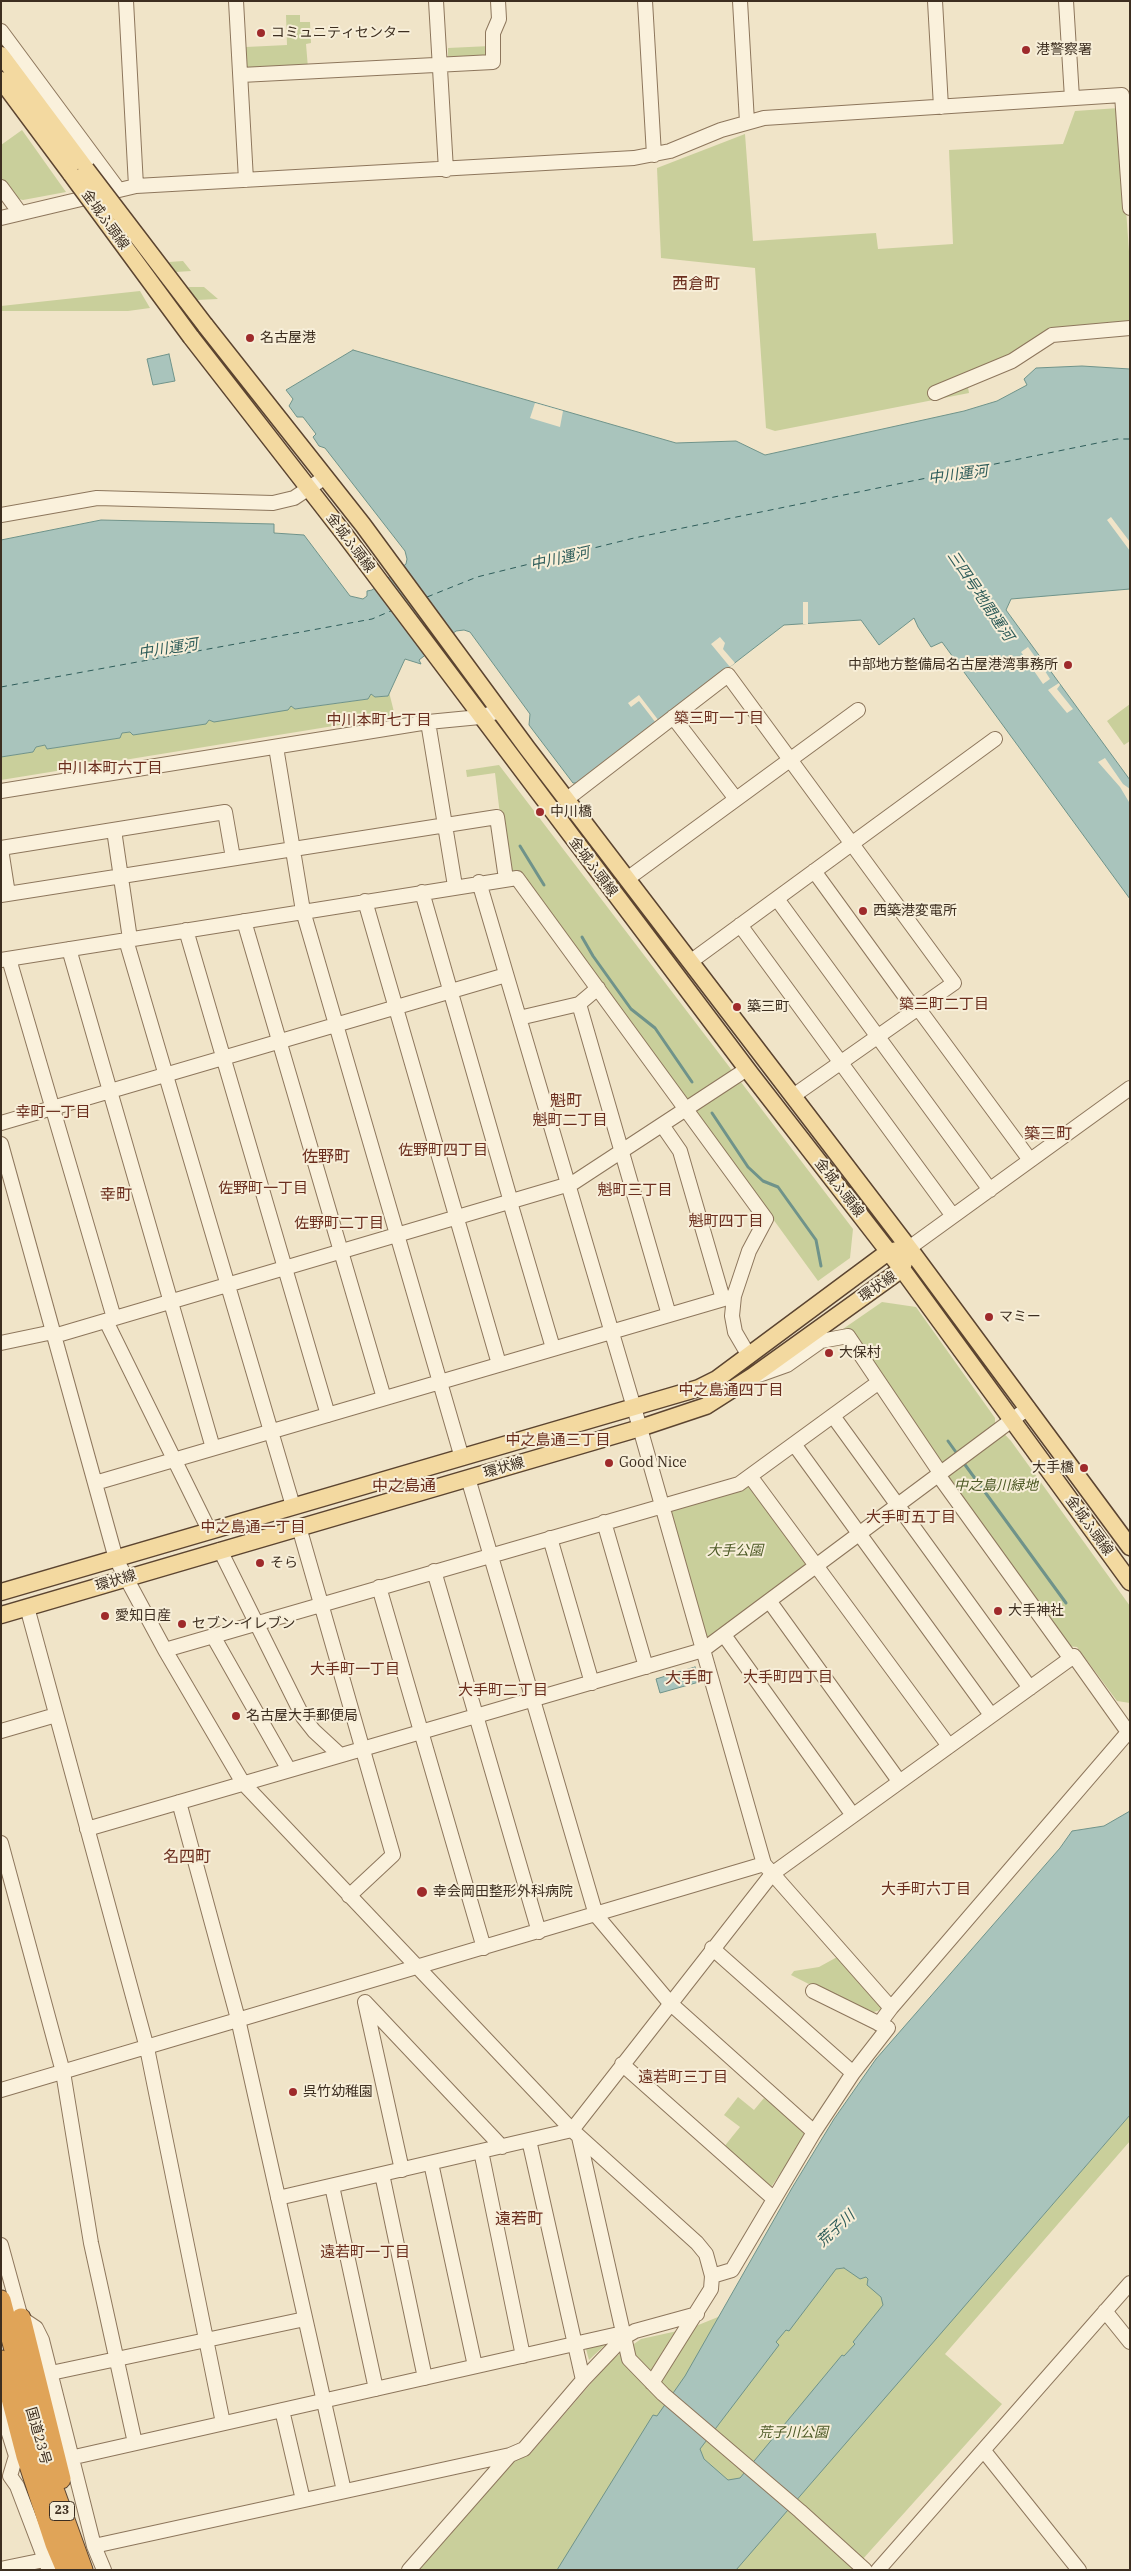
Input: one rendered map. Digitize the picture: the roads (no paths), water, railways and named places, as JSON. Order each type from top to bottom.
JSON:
[{"type":"highway","name":"国道23号","points":[[1,2300],[28,2455],[83,2570]]},
{"type":"highway","points":[[20,2318],[83,2570]]},
{"type":"highway","name":"国道23号","points":[[1,2360],[64,2570]]},
{"type":"main road","name":"金城ふ頭線","points":[[1,55],[191,337],[345,535],[480,717],[747,1069],[902,1269],[1130,1582]]},
{"type":"main road","name":"金城ふ頭線","points":[[1,80],[205,325],[324,478],[364,525],[499,711],[909,1248],[1130,1547]]},
{"type":"main road","name":"環状線","points":[[1,1592],[209,1530],[633,1409],[699,1388],[717,1379],[749,1356],[888,1252],[909,1248],[902,1269],[753,1376],[706,1406],[640,1428],[1,1614]]},
{"type":"street","points":[[126,1],[136,186]]},
{"type":"street","points":[[236,1],[246,180]]},
{"type":"street","points":[[436,1],[446,170]]},
{"type":"street","points":[[240,75],[493,62],[492,33],[499,19],[498,1]]},
{"type":"street","points":[[645,1],[654,155]]},
{"type":"street","points":[[740,1],[747,122]]},
{"type":"street","points":[[935,1],[941,107]]},
{"type":"street","points":[[1066,1],[1072,98]]},
{"type":"street","points":[[1,31],[118,189]]},
{"type":"street","points":[[1,218],[136,186],[634,158],[654,155],[747,122],[772,118],[1122,95],[1130,208]]},
{"type":"street","points":[[1,187],[20,213]]},
{"type":"street","points":[[935,393],[1012,361],[1052,335],[1130,328]]},
{"type":"street","points":[[1,515],[97,498],[273,503],[294,498],[324,478]]},
{"type":"street","points":[[567,799],[728,675],[954,983],[793,1096]]},
{"type":"street","points":[[627,879],[858,710]]},
{"type":"street","points":[[1,791],[428,722],[480,717],[499,711]]},
{"type":"street","points":[[673,717],[736,799]]},
{"type":"street","points":[[428,722],[455,886]]},
{"type":"street","points":[[690,962],[995,740]]},
{"type":"street","points":[[276,747],[303,911],[462,1458]]},
{"type":"street","points":[[234,858],[226,812],[1,849],[5,894],[497,817],[506,879]]},
{"type":"street","points":[[114,830],[128,940],[165,1074],[293,1506]]},
{"type":"street","points":[[814,871],[1030,1160]]},
{"type":"street","points":[[95,1483],[174,1460],[271,1431],[440,1382],[610,1331],[728,1298],[766,1219],[516,878],[479,882],[5,959],[53,1108],[110,1320],[174,1460],[209,1530]]},
{"type":"street","points":[[479,882],[768,1869],[891,2008]]},
{"type":"street","points":[[422,892],[553,1348]]},
{"type":"street","points":[[777,899],[990,1190]]},
{"type":"street","points":[[365,901],[499,1364]]},
{"type":"street","points":[[244,921],[384,1398]]},
{"type":"street","points":[[740,926],[953,1216]]},
{"type":"street","points":[[186,930],[328,1415]]},
{"type":"street","points":[[68,949],[213,1448]]},
{"type":"street","points":[[1,1123],[506,975]]},
{"type":"street","points":[[519,1018],[578,1004],[598,988]]},
{"type":"street","points":[[578,1004],[669,1315]]},
{"type":"street","points":[[1,1343],[54,1334],[110,1320],[568,1185],[747,1069]]},
{"type":"street","points":[[909,1248],[1130,1088]]},
{"type":"street","points":[[662,1125],[680,1151],[728,1298],[735,1332],[749,1356]]},
{"type":"street","points":[[1,1144],[116,1559],[165,1650],[242,1783],[575,2134],[697,2243],[706,2254],[712,2276],[711,2289],[698,2314],[652,2383]]},
{"type":"street","points":[[753,1376],[787,1365],[821,1341],[848,1336],[1071,1659]]},
{"type":"street","points":[[165,1650],[739,1484],[879,1382]]},
{"type":"street","points":[[87,1829],[704,1650],[1028,1408]]},
{"type":"street","points":[[833,1416],[897,1507],[1030,1688]]},
{"type":"street","points":[[794,1444],[991,1716]]},
{"type":"street","points":[[750,1476],[948,1746]]},
{"type":"street","points":[[468,1478],[596,1915],[670,2003],[814,2132]]},
{"type":"street","points":[[604,1522],[646,1667]]},
{"type":"street","points":[[299,1527],[393,1854],[349,1896]]},
{"type":"street","points":[[550,1538],[592,1683]]},
{"type":"street","points":[[220,1550],[303,1717],[314,1731],[340,1755]]},
{"type":"street","points":[[434,1571],[539,1932]]},
{"type":"street","points":[[379,1587],[484,1948]]},
{"type":"street","points":[[770,1602],[900,1781]]},
{"type":"street","points":[[27,1607],[147,2048],[223,2423]]},
{"type":"street","points":[[724,1635],[852,1814]]},
{"type":"street","points":[[213,1636],[289,1770]]},
{"type":"street","points":[[1,2090],[596,1915],[768,1869],[900,1781],[1074,1656],[1129,1731],[879,2024]]},
{"type":"street","points":[[1,1731],[56,1715]]},
{"type":"street","points":[[179,1802],[238,2019],[344,2491]]},
{"type":"street","points":[[1,1843],[63,2072],[91,2243],[135,2443]]},
{"type":"street","points":[[768,1869],[712,1948],[622,2064],[575,2134],[629,2360],[663,2394],[865,2570]]},
{"type":"street","points":[[712,1948],[853,2073]]},
{"type":"street","points":[[361,1984],[402,2170]]},
{"type":"street","points":[[712,2276],[732,2270],[814,2132],[853,2073],[888,2028],[813,1991]]},
{"type":"street","points":[[365,2002],[502,2147]]},
{"type":"street","points":[[622,2064],[774,2199]]},
{"type":"street","points":[[278,2198],[529,2140],[575,2134]]},
{"type":"street","points":[[529,2140],[583,2380]]},
{"type":"street","points":[[480,2152],[523,2356]]},
{"type":"street","points":[[431,2163],[476,2366]]},
{"type":"street","points":[[382,2174],[426,2378]]},
{"type":"street","points":[[332,2186],[376,2389]]},
{"type":"street","points":[[1,2246],[20,2318],[36,2328],[42,2340],[70,2458],[94,2546],[104,2570]]},
{"type":"street","points":[[878,2570],[1130,2283]]},
{"type":"street","points":[[1105,2311],[1130,2342]]},
{"type":"street","points":[[70,2458],[574,2344],[623,2336],[635,2330],[698,2314]]},
{"type":"street","points":[[51,2373],[305,2318]]},
{"type":"street","points":[[94,2546],[510,2455],[524,2449],[623,2336]]},
{"type":"street","points":[[1,2408],[28,2455],[6,2477],[17,2486],[46,2565],[2,2569]]},
{"type":"street","points":[[282,2410],[302,2500]]},
{"type":"street","points":[[984,2450],[1079,2570]]},
{"type":"street","points":[[409,2570],[510,2455]]},
{"type":"water","points":[[353,350],[676,443],[736,441],[765,455],[964,411],[997,401],[1027,385],[1024,379],[1036,368],[1082,366],[1130,369],[1130,589],[1011,599],[1006,610],[1130,780],[1130,899],[942,642],[931,647],[914,618],[879,645],[861,620],[784,625],[579,783],[573,783],[529,725],[530,714],[470,632],[464,630],[456,631],[419,660],[421,664],[405,659],[388,696],[375,697],[371,694],[368,699],[295,709],[291,706],[288,710],[214,722],[209,720],[206,724],[133,735],[130,732],[122,733],[120,738],[47,749],[45,745],[36,747],[33,752],[1,757],[1,540],[101,520],[274,524],[274,533],[304,535],[350,596],[363,599],[367,596],[367,591],[372,590],[406,564],[405,551],[325,448],[319,446],[313,437],[316,434],[303,417],[297,417],[289,406],[293,399],[286,390]]},
{"type":"water","points":[[169,354],[175,381],[153,385],[147,359]]},
{"type":"water","points":[[695,1667],[699,1682],[660,1693],[656,1679]]},
{"type":"water","name":"荒子川","points":[[1130,1811],[1130,2115],[736,2570],[557,2570],[653,2415],[657,2416],[685,2376],[792,2188],[834,2119],[876,2059],[1060,1848],[1072,1831],[1104,1826]],"holes":[[[844,2268],[860,2279],[866,2277],[868,2279],[867,2285],[881,2297],[883,2305],[853,2342],[855,2344],[844,2356],[842,2355],[740,2478],[728,2480],[704,2459],[700,2449],[779,2345],[776,2342],[786,2330],[789,2331],[836,2269]]]},
{"type":"waterway","points":[[520,846],[544,885]]},
{"type":"waterway","points":[[582,937],[593,956],[631,1009],[655,1028],[692,1082]]},
{"type":"waterway","points":[[712,1113],[748,1167],[763,1181],[778,1187],[816,1240],[821,1266]]},
{"type":"waterway","points":[[948,1441],[958,1455]]},
{"type":"waterway","points":[[963,1462],[1066,1603]]},
{"type":"place","name":"コミュニティセンター","points":[[261,33]]},
{"type":"place","name":"港警察署","points":[[1026,50]]},
{"type":"place","name":"名古屋港","points":[[250,338]]},
{"type":"place","name":"中部地方整備局名古屋港湾事務所","points":[[1068,665]]},
{"type":"place","name":"中川橋","points":[[540,812]]},
{"type":"place","name":"西築港変電所","points":[[863,911]]},
{"type":"place","name":"築三町","points":[[737,1007]]},
{"type":"place","name":"マミー","points":[[989,1317]]},
{"type":"place","name":"大保村","points":[[829,1353]]},
{"type":"place","name":"Good Nice","points":[[609,1463]]},
{"type":"place","name":"大手橋","points":[[1084,1468]]},
{"type":"place","name":"そら","points":[[260,1563]]},
{"type":"place","name":"大手神社","points":[[998,1611]]},
{"type":"place","name":"愛知日産","points":[[105,1616]]},
{"type":"place","name":"セブン-イレブン","points":[[182,1624]]},
{"type":"place","name":"名古屋大手郵便局","points":[[236,1716]]},
{"type":"place","name":"幸会岡田整形外科病院","points":[[422,1892]]},
{"type":"place","name":"呉竹幼稚園","points":[[293,2092]]},
{"type":"district","name":"西倉町","points":[[696,284]]},
{"type":"district","name":"築三町一丁目","points":[[719,719]]},
{"type":"district","name":"中川本町七丁目","points":[[379,721]]},
{"type":"district","name":"中川本町六丁目","points":[[110,769]]},
{"type":"district","name":"築三町二丁目","points":[[944,1005]]},
{"type":"district","name":"魁町","points":[[566,1101]]},
{"type":"district","name":"幸町一丁目","points":[[53,1113]]},
{"type":"district","name":"魁町二丁目","points":[[570,1121]]},
{"type":"district","name":"築三町","points":[[1048,1134]]},
{"type":"district","name":"佐野町四丁目","points":[[443,1151]]},
{"type":"district","name":"佐野町","points":[[326,1157]]},
{"type":"district","name":"佐野町一丁目","points":[[263,1189]]},
{"type":"district","name":"魁町三丁目","points":[[635,1191]]},
{"type":"district","name":"幸町","points":[[116,1195]]},
{"type":"district","name":"魁町四丁目","points":[[726,1222]]},
{"type":"district","name":"佐野町二丁目","points":[[339,1224]]},
{"type":"district","name":"中之島通四丁目","points":[[731,1391]]},
{"type":"district","name":"中之島通三丁目","points":[[558,1441]]},
{"type":"district","name":"中之島通","points":[[404,1486]]},
{"type":"district","name":"大手町五丁目","points":[[911,1518]]},
{"type":"district","name":"中之島通一丁目","points":[[253,1528]]},
{"type":"district","name":"大手町一丁目","points":[[355,1670]]},
{"type":"district","name":"大手町","points":[[689,1678]]},
{"type":"district","name":"大手町四丁目","points":[[788,1678]]},
{"type":"district","name":"大手町二丁目","points":[[503,1691]]},
{"type":"district","name":"名四町","points":[[187,1857]]},
{"type":"district","name":"大手町六丁目","points":[[926,1890]]},
{"type":"district","name":"遠若町三丁目","points":[[683,2078]]},
{"type":"district","name":"遠若町","points":[[519,2219]]},
{"type":"district","name":"遠若町一丁目","points":[[365,2253]]},
{"type":"water label","name":"中川運河","points":[[958,475]]},
{"type":"water label","name":"中川運河","points":[[560,559]]},
{"type":"water label","name":"三四号地間運河","points":[[980,596]]},
{"type":"water label","name":"中川運河","points":[[168,649]]},
{"type":"park label","name":"中之島川緑地","points":[[996,1486]]},
{"type":"park label","name":"大手公園","points":[[735,1551]]},
{"type":"park label","name":"荒子川公園","points":[[793,2433]]}]
